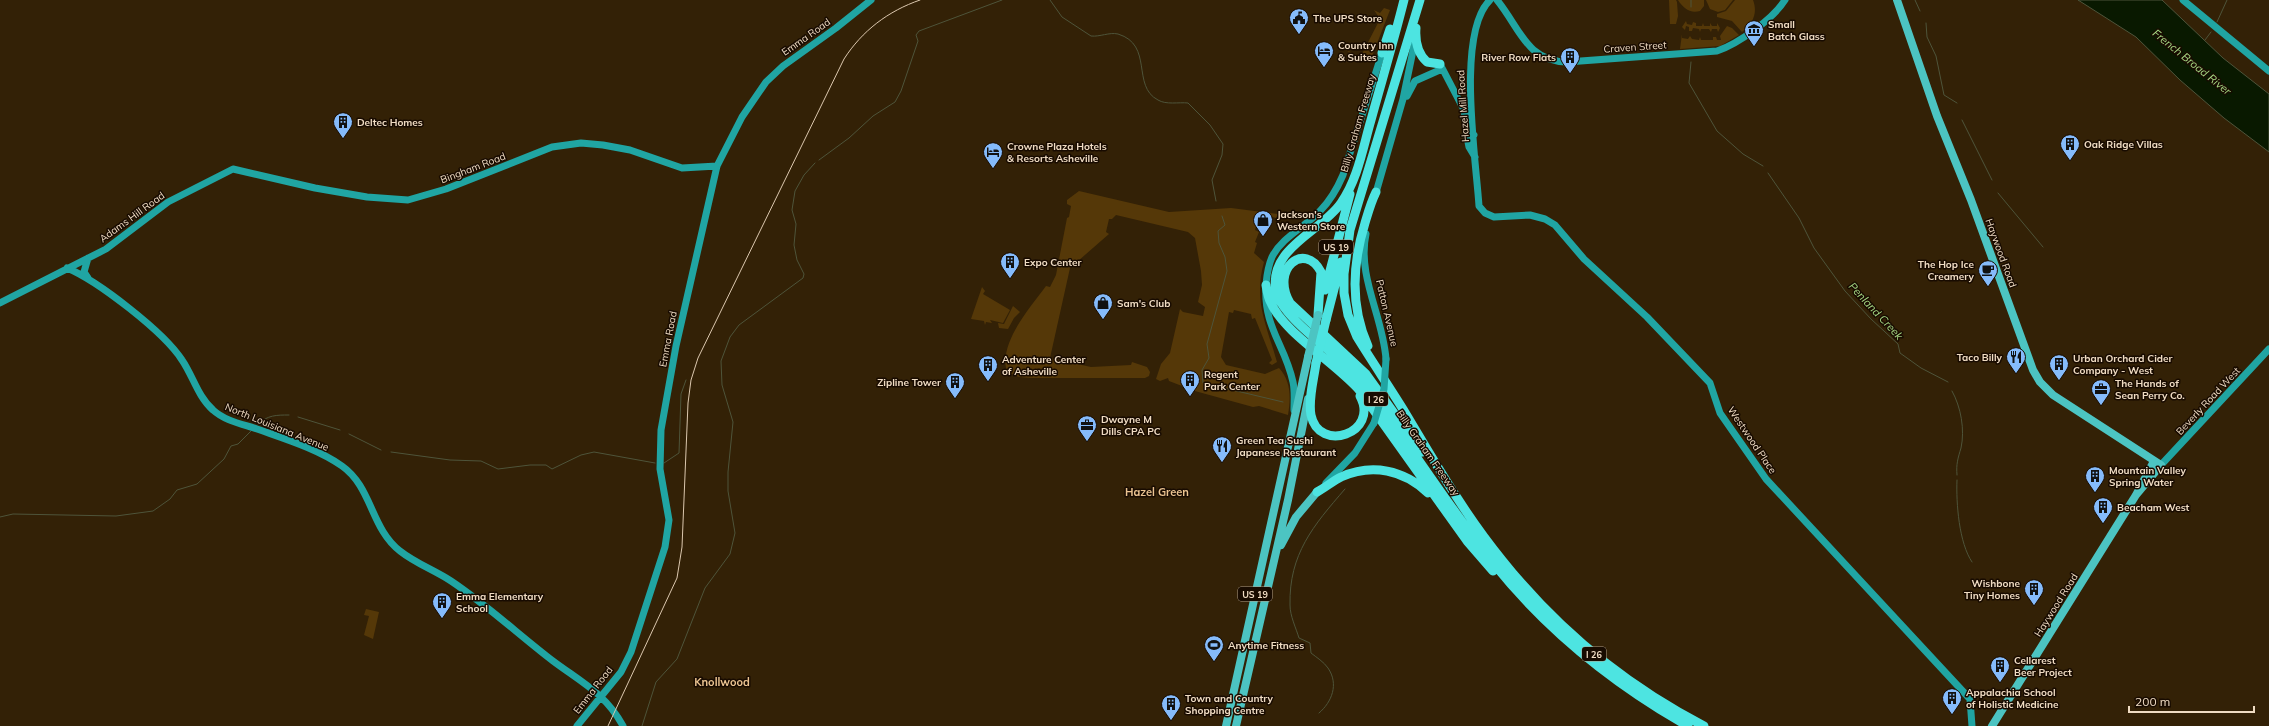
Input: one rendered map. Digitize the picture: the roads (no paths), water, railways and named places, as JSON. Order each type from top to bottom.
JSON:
[{"type":"highway","name":"Billy Graham Freeway","points":[[1404,0],[1354,178],[1338,208],[1284,256],[1278,267],[1276,279],[1278,297],[1291,315],[1348,366],[1361,380],[1494,564],[1554,629],[1617,681],[1688,726]]},
{"type":"highway","name":"Billy Graham Freeway","points":[[1420,0],[1350,230],[1344,274],[1345,304],[1357,337],[1444,477],[1484,537],[1549,614],[1595,655],[1626,679],[1672,709],[1704,726]]},
{"type":"highway","points":[[1382,53],[1394,18],[1401,11]]},
{"type":"highway","points":[[1417,11],[1415,40],[1423,59],[1431,64],[1441,66]]},
{"type":"highway","name":"Patton Avenue","points":[[1316,363],[1322,318],[1354,178]]},
{"type":"highway","points":[[1372,360],[1357,314],[1354,274],[1360,238],[1376,192]]},
{"type":"highway","name":"Patton Avenue","points":[[1322,318],[1350,230]]},
{"type":"highway","points":[[1322,318],[1321,272],[1310,260],[1296,260],[1288,266],[1284,275],[1283,289],[1290,303],[1366,374],[1438,475],[1444,477]]},
{"type":"highway","points":[[1266,285],[1271,303],[1278,315],[1345,375],[1360,392],[1467,541],[1544,625],[1554,629]]},
{"type":"highway","points":[[1316,363],[1312,416],[1317,427],[1329,435],[1344,436],[1352,432],[1363,417],[1361,399],[1345,375]]},
{"type":"highway","points":[[1317,492],[1347,475],[1368,470],[1389,470],[1419,485],[1447,514]]},
{"type":"main road","name":"Haywood Road","points":[[1897,0],[1937,116],[2037,378],[2053,395],[2158,463],[2136,495],[1992,726]]},
{"type":"main road","name":"Patton Avenue","points":[[1226,726],[1308,357],[1322,318]]},
{"type":"main road","name":"Patton Avenue","points":[[1236,726],[1274,562],[1316,363]]},
{"type":"main road","name":"Patton Avenue","points":[[1274,562],[1290,528],[1317,492]]},
{"type":"street","name":"Emma Road","points":[[577,726],[621,672],[632,650],[665,547],[669,520],[660,469],[661,430],[676,346],[717,166],[742,117],[766,82],[784,66],[871,0]]},
{"type":"street","name":"Hazel Mill Road","points":[[1485,213],[1479,206],[1470,63],[1477,23],[1490,0]]},
{"type":"street","name":"Craven Street","points":[[1497,0],[1537,53],[1553,62],[1567,62],[1717,51],[1732,45],[1751,32],[1778,10],[1785,0]]},
{"type":"street","points":[[2183,0],[2269,71]]},
{"type":"street","name":"Patton Avenue","points":[[1317,492],[1354,453],[1374,423],[1384,389],[1386,359],[1382,333],[1366,273],[1364,256],[1365,238],[1376,192],[1400,108],[1415,40]]},
{"type":"street","name":"Patton Avenue","points":[[1293,422],[1294,384],[1267,316],[1266,285],[1270,262],[1276,251],[1288,238],[1320,212],[1335,192],[1343,175],[1382,53]]},
{"type":"street","points":[[1400,108],[1415,81],[1432,73],[1441,66],[1449,84],[1464,110],[1469,147],[1476,158]]},
{"type":"street","points":[[1432,73],[1437,74],[1449,84]]},
{"type":"street","points":[[1466,132],[1469,135],[1474,135]]},
{"type":"street","name":"Bingham Road","points":[[233,169],[315,188],[367,197],[408,200],[445,190],[552,147],[566,144],[581,143],[630,150],[682,168],[717,166]]},
{"type":"street","name":"Adams Hill Road","points":[[0,303],[106,249],[168,202],[233,169]]},
{"type":"street","name":"Westwood Place","points":[[1485,213],[1494,217],[1530,215],[1545,219],[1555,225],[1584,259],[1622,292],[1710,383],[1720,413],[1766,479],[1970,699],[1972,726]]},
{"type":"street","points":[[88,258],[84,272],[91,281]]},
{"type":"street","name":"North Louisiana Avenue","points":[[67,268],[91,281],[156,331],[182,359],[202,398],[213,411],[233,422],[286,440],[341,465],[357,479],[386,536],[400,551],[467,592],[602,696],[615,712],[623,726]]},
{"type":"street","name":"Beverly Road West","points":[[2158,463],[2269,349]]},
{"type":"water","name":"French Broad River","points":[[2078,0],[2162,0],[2223,58],[2269,94],[2269,152],[2224,118],[2180,80],[2136,37]]},
{"type":"waterway","points":[[819,160],[849,138],[873,116],[895,102],[901,91],[918,41],[916,35],[919,31],[1002,0]]},
{"type":"waterway","points":[[1050,0],[1062,17],[1091,36],[1118,34],[1129,39],[1136,47],[1145,85],[1150,94],[1161,102],[1188,103],[1210,125],[1223,144],[1222,155],[1212,180],[1216,201]]},
{"type":"waterway","name":"Penland Creek","points":[[1691,0],[1691,7]]},
{"type":"waterway","points":[[1915,0],[1920,11]]},
{"type":"waterway","points":[[2217,22],[2227,0]]},
{"type":"waterway","points":[[1926,23],[1927,37],[1936,56],[1944,95],[1957,103]]},
{"type":"waterway","points":[[2205,40],[2211,32]]},
{"type":"waterway","name":"Penland Creek","points":[[1691,62],[1689,83],[1717,131],[1743,154],[1763,166]]},
{"type":"waterway","points":[[1962,120],[1992,180]]},
{"type":"waterway","points":[[642,726],[656,682],[677,659],[705,588],[730,554],[735,533],[728,491],[728,472],[733,422],[722,385],[721,361],[730,337],[739,325],[803,278],[804,274],[797,260],[794,245],[796,224],[792,210],[795,191],[804,175],[815,163]]},
{"type":"waterway","name":"Penland Creek","points":[[1768,173],[1799,218],[1814,248],[1845,291],[1871,319],[1898,344],[1900,353],[1921,368],[1948,382]]},
{"type":"waterway","points":[[1998,193],[2043,247]]},
{"type":"waterway","points":[[1222,216],[1225,225],[1218,231],[1219,243],[1225,257],[1227,271],[1207,344],[1209,358],[1202,370],[1203,383],[1283,402]]},
{"type":"waterway","points":[[664,463],[679,453],[681,394],[686,380]]},
{"type":"waterway","name":"Penland Creek","points":[[1952,391],[1960,411],[1963,434],[1957,475]]},
{"type":"waterway","points":[[258,424],[272,416],[289,415]]},
{"type":"waterway","points":[[298,417],[340,430]]},
{"type":"waterway","points":[[0,517],[13,514],[116,516],[153,511],[170,499],[177,490],[197,484],[224,459],[231,446],[238,444],[251,431]]},
{"type":"waterway","points":[[349,434],[381,450]]},
{"type":"waterway","points":[[391,452],[450,460],[481,461],[498,469],[530,465],[546,465],[552,469],[581,455],[594,452],[655,463]]},
{"type":"waterway","name":"Penland Creek","points":[[1957,480],[1957,500],[1961,534],[1972,562]]},
{"type":"waterway","points":[[1319,713],[1324,709],[1330,698],[1333,680],[1326,666],[1311,653],[1310,643],[1299,638],[1290,609],[1291,587],[1294,571],[1305,542],[1313,529],[1345,489]]},
{"type":"railway","points":[[608,726],[677,578],[682,547],[688,403],[691,380],[698,358],[844,59],[859,40],[877,23],[897,10],[920,0]]},
{"type":"place","name":"The UPS Store","points":[[1299,35]]},
{"type":"place","name":"Small Batch Glass","points":[[1754,47]]},
{"type":"place","name":"Country Inn & Suites","points":[[1324,68]]},
{"type":"place","name":"River Row Flats","points":[[1570,74]]},
{"type":"place","name":"Deltec Homes","points":[[343,139]]},
{"type":"place","name":"Oak Ridge Villas","points":[[2070,161]]},
{"type":"place","name":"Crowne Plaza Hotels & Resorts Asheville","points":[[993,169]]},
{"type":"place","name":"Jackson's Western Store","points":[[1263,237]]},
{"type":"place","name":"Expo Center","points":[[1010,279]]},
{"type":"place","name":"The Hop Ice Creamery","points":[[1988,287]]},
{"type":"place","name":"Sam's Club","points":[[1103,320]]},
{"type":"place","name":"Taco Billy","points":[[2016,374]]},
{"type":"place","name":"Urban Orchard Cider Company - West","points":[[2059,381]]},
{"type":"place","name":"Adventure Center of Asheville","points":[[988,382]]},
{"type":"place","name":"Regent Park Center","points":[[1190,397]]},
{"type":"place","name":"Zipline Tower","points":[[955,399]]},
{"type":"place","name":"The Hands of Sean Perry Co.","points":[[2101,406]]},
{"type":"place","name":"Dwayne M Dills CPA PC","points":[[1087,442]]},
{"type":"place","name":"Green Tea Sushi Japanese Restaurant","points":[[1222,463]]},
{"type":"place","name":"Mountain Valley Spring Water","points":[[2095,493]]},
{"type":"place","name":"Beacham West","points":[[2103,524]]},
{"type":"place","name":"Wishbone Tiny Homes","points":[[2034,606]]},
{"type":"place","name":"Emma Elementary School","points":[[442,619]]},
{"type":"place","name":"Anytime Fitness","points":[[1214,662]]},
{"type":"place","name":"Cellarest Beer Project","points":[[2000,683]]},
{"type":"place","name":"Appalachia School of Holistic Medicine","points":[[1952,715]]},
{"type":"place","name":"Town and Country Shopping Centre","points":[[1171,721]]},
{"type":"district","name":"Hazel Green","points":[[1157,492]]},
{"type":"district","name":"Knollwood","points":[[722,682]]}]
